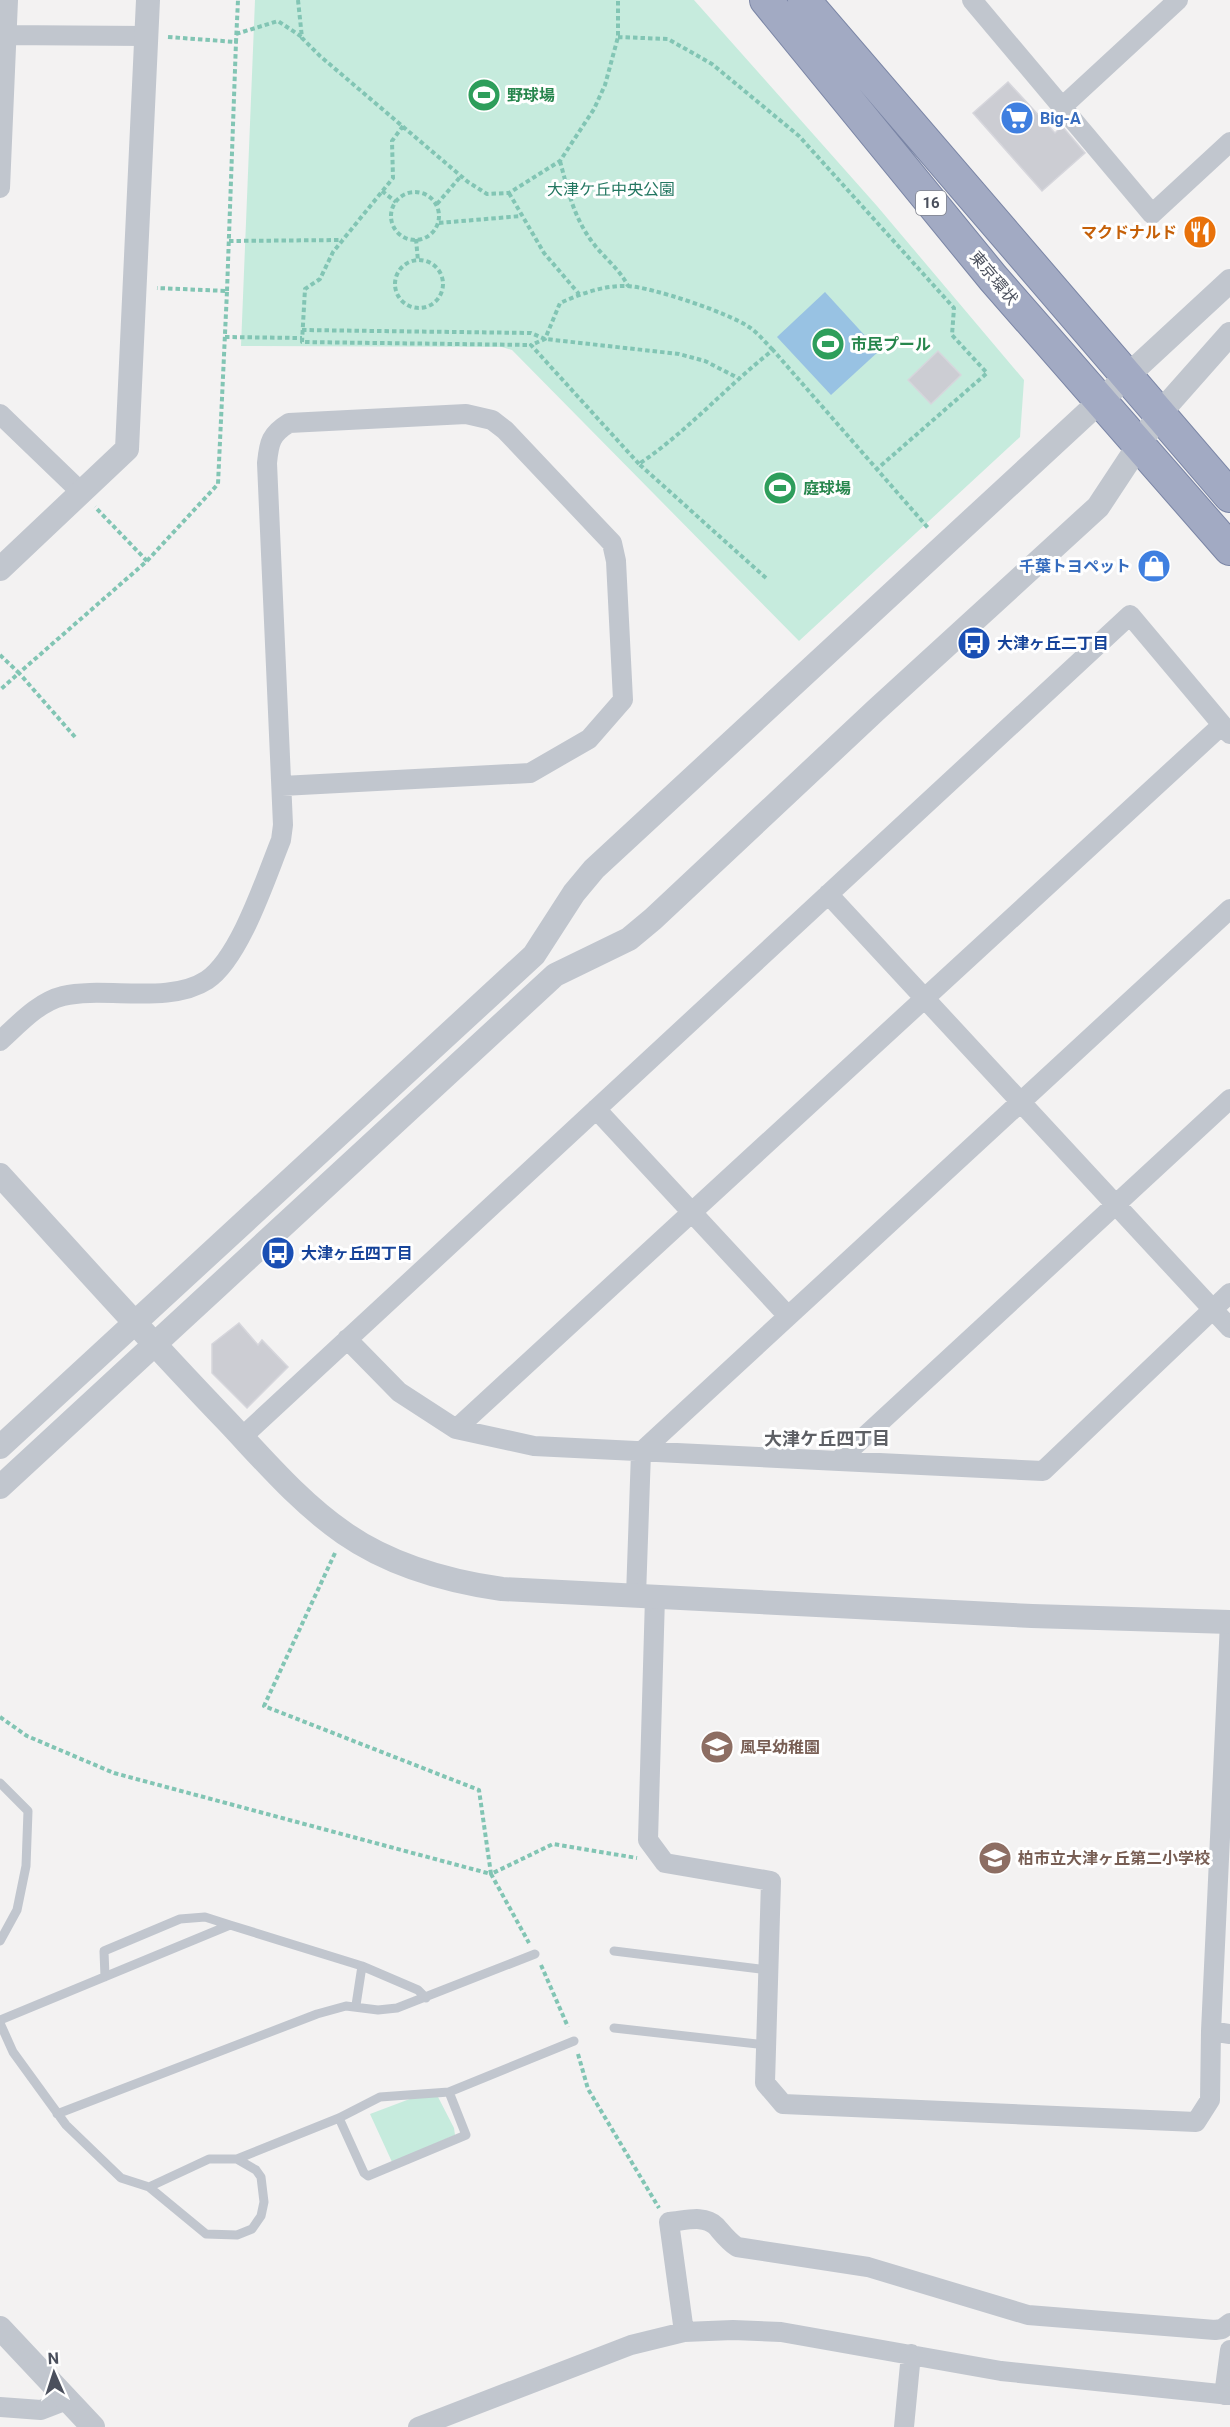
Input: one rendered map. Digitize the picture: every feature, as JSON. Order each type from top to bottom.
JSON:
[{"type":"highway","name":"東京環状","points":[[766,0],[890,154],[1100,402],[1230,549]]},
{"type":"highway","name":"16","points":[[804,0],[1230,496]]},
{"type":"street","points":[[0,188],[4,35],[8,0]]},
{"type":"street","points":[[0,569],[128,450],[148,0]]},
{"type":"street","points":[[1062,107],[1178,0]]},
{"type":"street","points":[[974,1],[1152,214],[1230,142]]},
{"type":"street","points":[[4,35],[147,36]]},
{"type":"street","points":[[0,1447],[534,955],[574,893],[594,869],[1230,281]]},
{"type":"street","points":[[0,1487],[555,975],[629,939],[653,919],[876,710],[1098,507],[1160,413],[1230,334]]},
{"type":"street","points":[[0,414],[82,493]]},
{"type":"street","points":[[0,1041],[39,1007],[63,996],[173,992],[208,980],[225,961],[247,924],[281,840],[282,786],[267,463],[268,444],[274,432],[289,423],[466,414],[492,420],[505,430],[612,543],[616,561],[623,700],[590,739],[530,773],[282,786]]},
{"type":"street","points":[[242,1437],[1130,615],[1226,730],[925,997],[456,1429]]},
{"type":"street","points":[[828,894],[1230,1328]]},
{"type":"street","points":[[0,1175],[154,1345],[296,1493],[344,1533],[399,1562],[465,1583],[502,1588],[645,1596],[1032,1616],[1230,1622],[1220,2033],[1210,2100],[1196,2122],[783,2104],[765,2083],[771,1881],[665,1863],[648,1840],[645,1596],[641,1452],[1230,909]]},
{"type":"street","points":[[837,1461],[1230,1099]]},
{"type":"street","points":[[596,1109],[788,1316]]},
{"type":"street","points":[[347,1339],[399,1392],[456,1429],[534,1446],[1043,1471],[1230,1293]]},
{"type":"street","points":[[684,2332],[669,2222],[703,2219],[715,2225],[737,2247],[868,2267],[1028,2315],[1215,2330],[1222,2329],[1230,2323]]},
{"type":"street","points":[[0,2328],[93,2427]]},
{"type":"street","points":[[418,2427],[631,2345],[684,2332],[733,2330],[781,2332],[1001,2371],[1227,2395],[1230,2350]]},
{"type":"street","points":[[904,2427],[911,2354]]},
{"type":"street","points":[[0,2407],[41,2409],[68,2400]]},
{"type":"lane","points":[[0,1783],[28,1811],[26,1866],[17,1910],[0,1941]]},
{"type":"lane","points":[[105,1977],[104,1951],[180,1919],[205,1917],[362,1966],[418,1990],[426,1998]]},
{"type":"lane","points":[[230,1925],[0,2021],[13,2052],[57,2114],[121,2178],[149,2187],[206,2234],[237,2235],[252,2229],[261,2216],[264,2187],[256,2170],[237,2159]]},
{"type":"lane","points":[[614,1952],[768,1970]]},
{"type":"lane","points":[[57,2114],[317,2014],[356,2006],[378,2010],[397,2008],[535,1954]]},
{"type":"lane","points":[[356,2006],[362,1966]]},
{"type":"lane","points":[[614,2028],[766,2045]]},
{"type":"lane","points":[[149,2187],[208,2159],[237,2159],[339,2118],[380,2097],[449,2092],[574,2041]]},
{"type":"lane","points":[[339,2118],[363,2173],[368,2176],[466,2135],[449,2092]]},
{"type":"path","points":[[0,690],[147,561],[218,484],[238,0]]},
{"type":"path","points":[[298,0],[302,38]]},
{"type":"path","points":[[236,34],[278,21],[302,38],[461,176],[487,194],[509,193],[560,162],[598,101],[605,85],[618,37],[618,0]]},
{"type":"path","points":[[147,36],[236,42]]},
{"type":"path","points":[[618,37],[668,39],[712,64],[799,136],[954,308],[952,335],[987,373],[877,470]]},
{"type":"path","points":[[403,126],[392,141],[393,178],[333,252],[320,279],[305,289],[302,342],[531,345],[545,339],[560,303],[579,294],[628,286],[661,294],[736,319],[752,328],[929,529]]},
{"type":"path","points":[[560,162],[578,222],[594,244],[621,273],[628,286]]},
{"type":"path","points":[[437,204],[461,176]]},
{"type":"path","points":[[382,191],[396,202]]},
{"type":"path","points":[[439,224],[437,204],[422,192],[403,193],[391,208],[392,227],[407,240],[426,238],[439,224],[522,216]]},
{"type":"path","points":[[509,193],[544,253],[579,294]]},
{"type":"path","points":[[416,239],[418,261]]},
{"type":"path","points":[[229,241],[343,240]]},
{"type":"path","points":[[427,260],[441,273],[443,292],[430,307],[411,308],[396,296],[395,276],[407,262],[418,261],[427,260]]},
{"type":"path","points":[[134,287],[227,291]]},
{"type":"path","points":[[302,330],[531,333],[545,339],[679,354],[705,361],[738,378]]},
{"type":"path","points":[[225,337],[302,338]]},
{"type":"path","points":[[531,345],[639,464],[766,578]]},
{"type":"path","points":[[639,464],[666,446],[738,378],[772,350]]},
{"type":"path","points":[[82,493],[147,561]]},
{"type":"path","points":[[0,655],[19,673],[75,737]]},
{"type":"path","points":[[344,1533],[264,1706],[479,1790],[491,1874],[535,1954],[574,2041],[588,2089],[644,2186],[669,2222]]},
{"type":"path","points":[[0,1717],[27,1736],[114,1773],[491,1874],[553,1844],[640,1858]]},
{"type":"green space","name":"大津ケ丘中央公園","points":[[255,0],[694,0],[877,206],[1024,380],[1020,437],[799,641],[512,350],[502,347],[241,346]]},
{"type":"green space","points":[[437,2095],[454,2128],[455,2135],[392,2162],[370,2114],[415,2097]]},
{"type":"water","name":"市民プール","points":[[825,292],[879,351],[831,395],[777,337]]},
{"type":"building","points":[[1008,82],[1055,133],[1062,126],[1085,153],[1042,191],[973,113]]},
{"type":"building","points":[[938,351],[961,375],[931,404],[908,380]]},
{"type":"building","points":[[239,1323],[258,1345],[262,1340],[288,1367],[247,1408],[212,1373],[212,1344]]},
{"type":"place","name":"野球場","points":[[484,95]]},
{"type":"place","name":"Big-A","points":[[1017,118]]},
{"type":"place","name":"マクドナルド","points":[[1200,232]]},
{"type":"place","name":"市民プール","points":[[828,344]]},
{"type":"place","name":"庭球場","points":[[780,488]]},
{"type":"place","name":"千葉トヨペット","points":[[1154,566]]},
{"type":"place","name":"大津ヶ丘二丁目","points":[[974,643]]},
{"type":"place","name":"大津ヶ丘四丁目","points":[[278,1253]]},
{"type":"place","name":"風早幼稚園","points":[[717,1747]]},
{"type":"place","name":"柏市立大津ヶ丘第二小学校","points":[[995,1858]]},
{"type":"district","name":"大津ケ丘四丁目","points":[[827,1438]]}]
